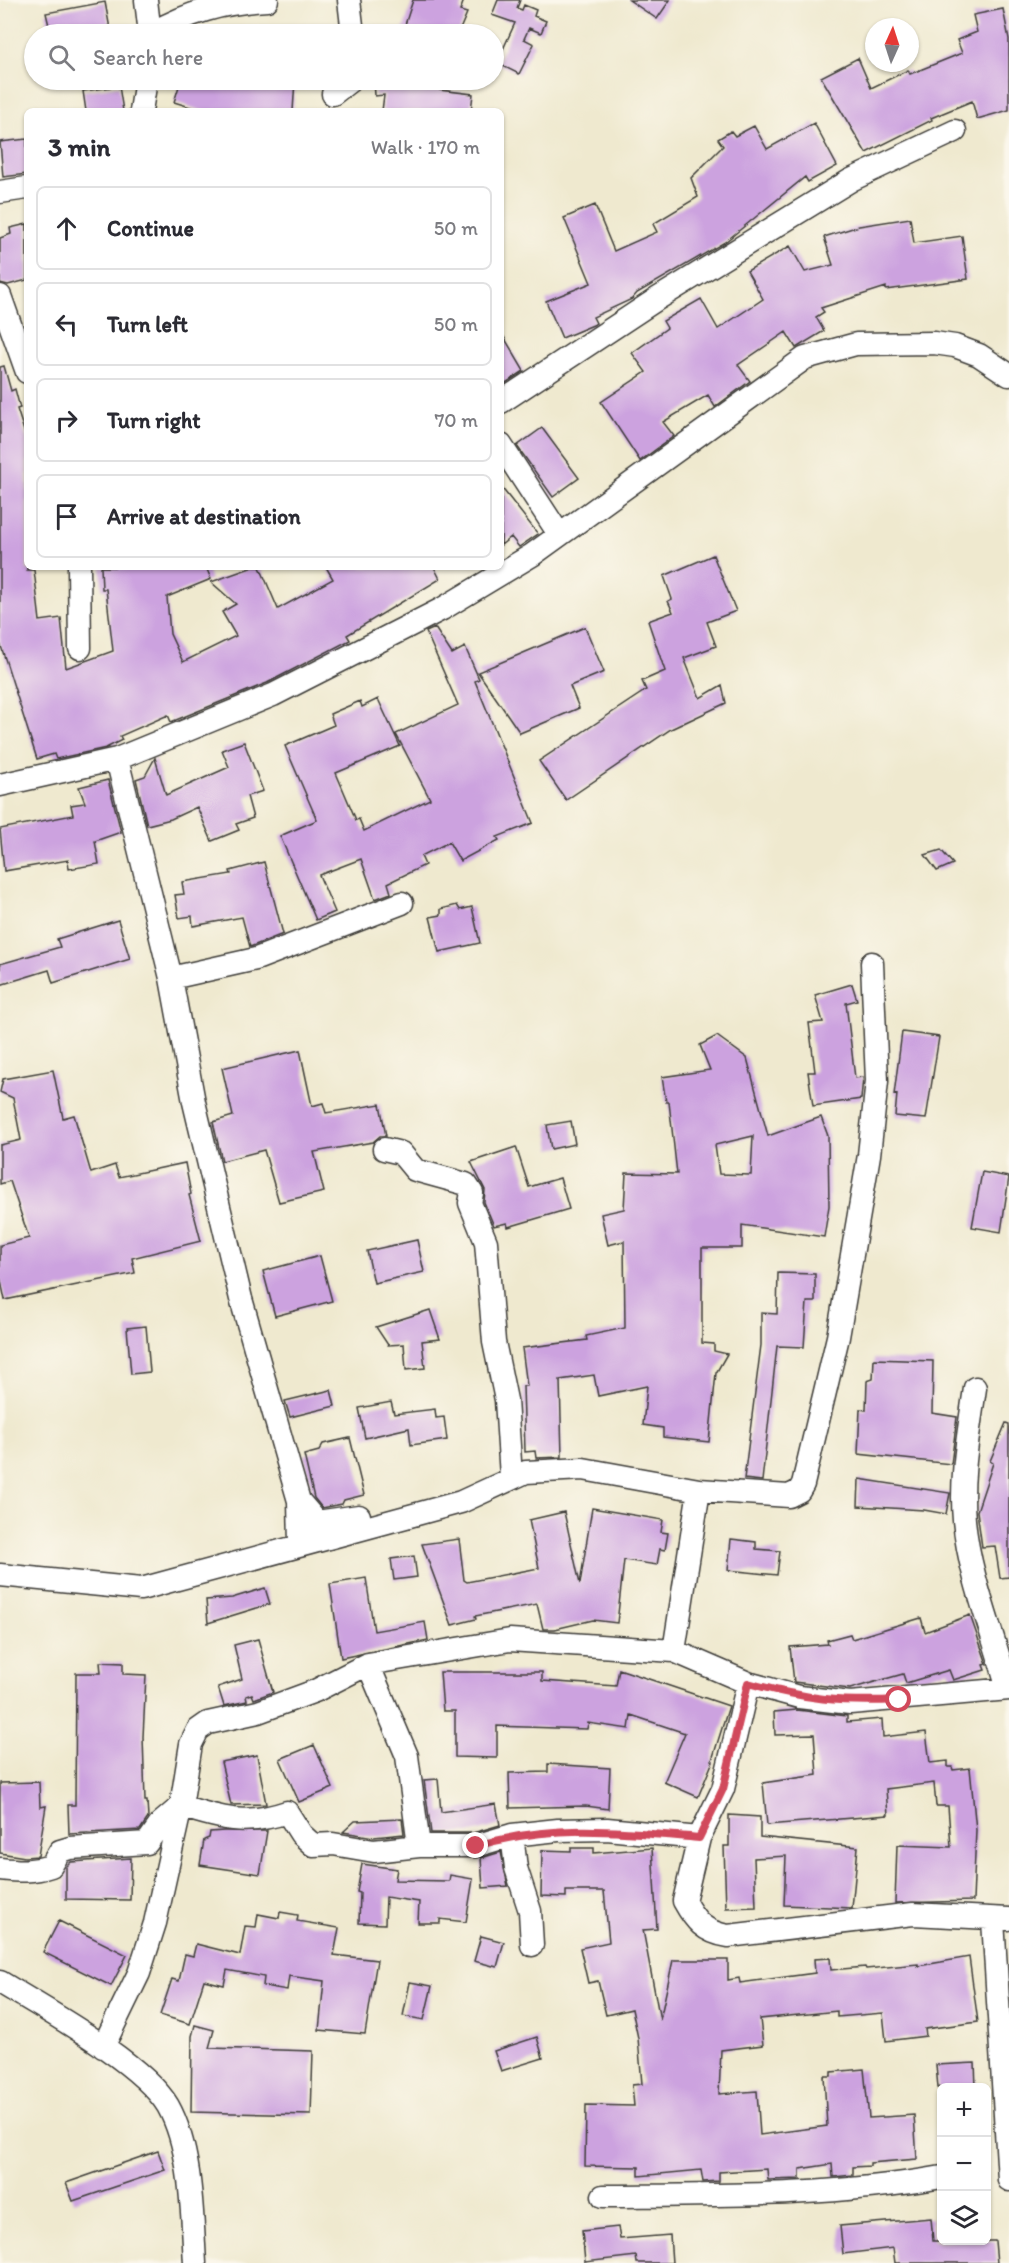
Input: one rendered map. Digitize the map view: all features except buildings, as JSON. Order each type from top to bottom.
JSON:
[{"type":"street","points":[[146,0],[149,24]]},
{"type":"street","points":[[168,24],[207,8],[267,0]]},
{"type":"street","points":[[349,0],[352,24]]},
{"type":"street","points":[[141,108],[144,90]]},
{"type":"street","points":[[333,94],[338,90]]},
{"type":"street","points":[[504,400],[657,299],[851,180],[955,131]]},
{"type":"street","points":[[0,192],[24,188]]},
{"type":"street","points":[[0,296],[24,364]]},
{"type":"street","points":[[0,785],[117,759],[294,684],[442,609],[532,555],[805,358],[856,344],[934,343],[955,346],[979,356],[1008,373]]},
{"type":"street","points":[[504,450],[559,534]]},
{"type":"street","points":[[80,570],[80,648]]},
{"type":"street","points":[[117,759],[171,978],[194,1102],[239,1288],[299,1501],[300,1545]]},
{"type":"street","points":[[171,978],[256,959],[402,903]]},
{"type":"street","points":[[0,1575],[141,1589],[461,1502],[526,1472],[583,1469],[699,1490],[789,1496],[798,1491],[803,1484],[838,1337],[869,1155],[877,1081],[872,963]]},
{"type":"street","points":[[384,1149],[401,1153],[415,1170],[466,1184],[472,1193],[470,1203],[486,1242],[494,1342],[506,1400],[511,1478]]},
{"type":"street","points":[[103,2047],[139,1974],[155,1923],[181,1806],[191,1744],[198,1730],[208,1723],[258,1712],[315,1691],[368,1664],[510,1640],[674,1651],[748,1683],[799,1697],[850,1703],[1008,1689],[973,1564],[964,1521],[964,1467],[975,1388]]},
{"type":"street","points":[[674,1651],[699,1490]]},
{"type":"street","points":[[299,1501],[317,1522],[461,1502]]},
{"type":"street","points":[[368,1664],[407,1756],[419,1846]]},
{"type":"street","points":[[748,1683],[723,1789],[699,1838],[684,1901],[694,1920],[711,1933],[728,1936],[913,1914],[1001,1920],[1001,2171]]},
{"type":"street","points":[[181,1806],[220,1818],[249,1821],[288,1812],[302,1834],[313,1845],[333,1844],[374,1851],[419,1846],[476,1846],[512,1835],[558,1830],[607,1829],[699,1838]]},
{"type":"street","points":[[0,1869],[29,1872],[42,1869],[51,1866],[60,1851],[70,1848],[147,1843],[161,1823],[181,1806]]},
{"type":"street","points":[[512,1835],[516,1868],[530,1911],[532,1945]]},
{"type":"street","points":[[0,1982],[103,2047],[141,2077],[168,2106],[182,2143],[190,2198],[195,2263]]},
{"type":"street","points":[[603,2196],[798,2194],[902,2184],[937,2177]]},
{"type":"route","points":[[476,1846],[512,1835],[558,1830],[607,1829],[699,1838],[723,1789],[736,1742],[748,1683],[799,1697],[850,1703],[899,1700]]}]
